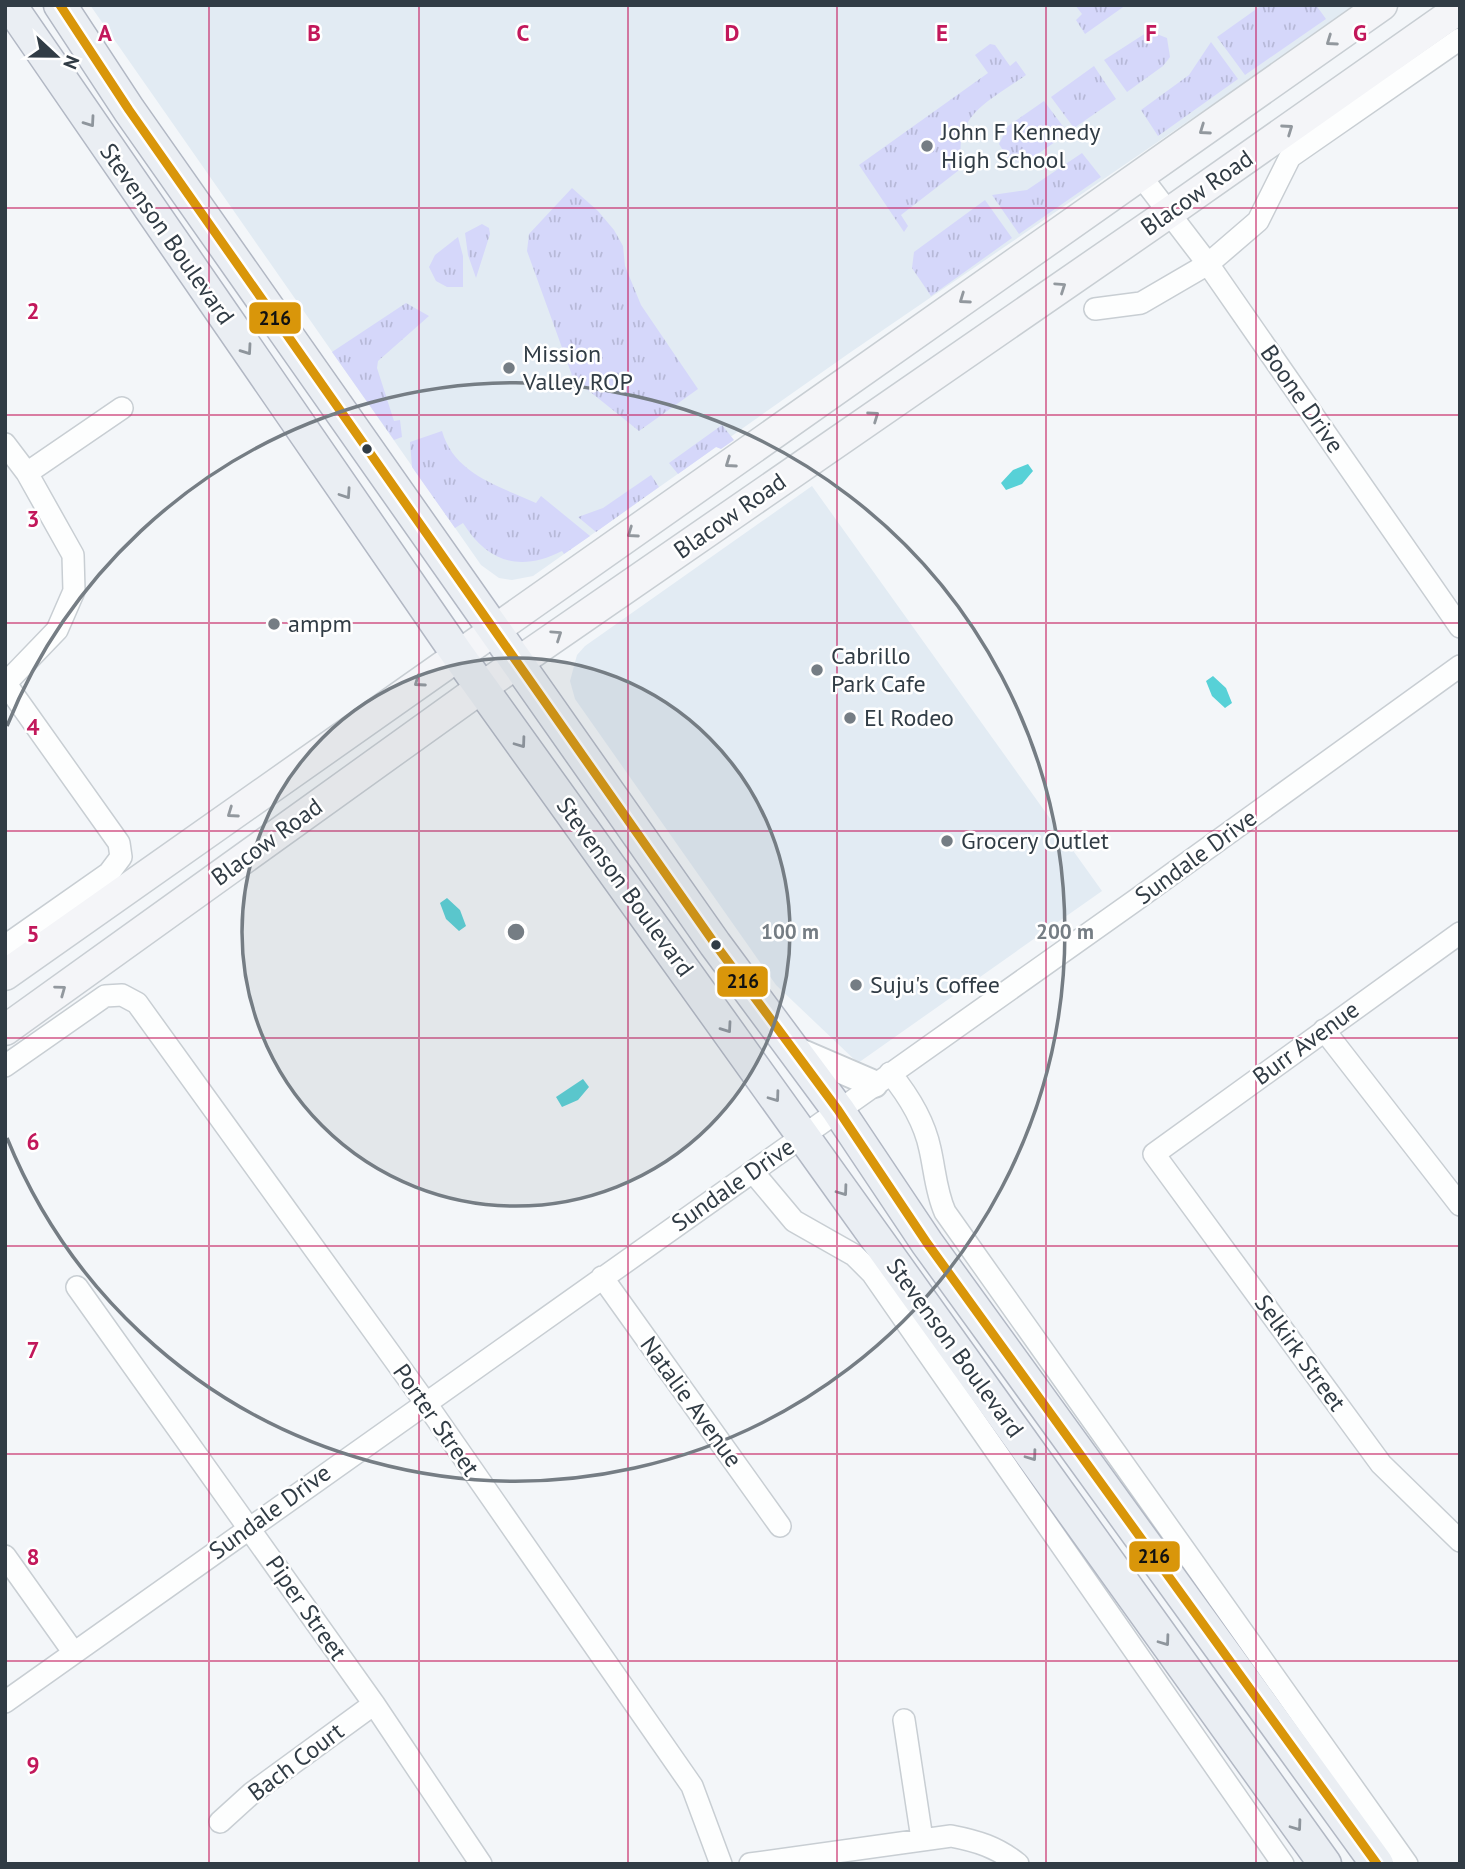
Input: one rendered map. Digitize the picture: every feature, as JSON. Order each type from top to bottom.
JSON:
[{"type":"main road","name":"Stevenson Boulevard","points":[[10,5],[457,655],[1325,1864]]},
{"type":"main road","name":"Stevenson Boulevard","points":[[60,5],[136,121],[715,944],[838,1110],[928,1243],[1377,1864]]},
{"type":"main road","name":"Blacow Road","points":[[5,975],[1382,5]]},
{"type":"main road","name":"Blacow Road","points":[[5,1030],[481,688],[1170,212],[1460,8]]},
{"type":"main road","points":[[780,482],[798,441],[851,401],[878,358]]},
{"type":"street","name":"Blacow Road","points":[[1095,309],[1141,303],[1209,264],[1258,220],[1290,157],[1460,39]]},
{"type":"street","name":"Boone Drive","points":[[1140,175],[1209,264],[1460,626]]},
{"type":"street","points":[[27,473],[122,408]]},
{"type":"street","points":[[5,444],[27,473],[73,555],[74,591],[57,630],[6,684],[118,843],[121,857],[109,873],[5,946]]},
{"type":"street","name":"Sundale Drive","points":[[5,1702],[1133,902],[1460,666]]},
{"type":"street","name":"Burr Avenue","points":[[1153,1154],[1460,933]]},
{"type":"street","name":"Porter Street","points":[[5,1066],[106,996],[122,995],[137,1003],[425,1402],[692,1786],[721,1864]]},
{"type":"street","points":[[1324,1030],[1460,1205]]},
{"type":"street","points":[[794,1050],[882,1078],[921,1120],[930,1146],[938,1197],[944,1212],[1407,1864]]},
{"type":"street","name":"Selkirk Street","points":[[1153,1154],[1381,1464],[1460,1541]]},
{"type":"street","name":"Stevenson Boulevard","points":[[753,1172],[794,1221],[821,1240],[854,1255],[872,1273],[1283,1864]]},
{"type":"street","name":"Natalie Avenue","points":[[602,1277],[780,1526]]},
{"type":"street","name":"Piper Street","points":[[77,1287],[374,1704],[481,1864]]},
{"type":"street","points":[[5,1556],[74,1653]]},
{"type":"street","name":"Bach Court","points":[[220,1822],[252,1793],[374,1704]]},
{"type":"street","points":[[904,1720],[922,1839]]},
{"type":"street","points":[[750,1864],[951,1836],[977,1840],[1001,1851],[1018,1864]]},
{"type":"shaded area","name":"Mission Valley ROP","points":[[90,5],[1358,5],[848,354],[533,576],[512,580],[499,578],[481,565]]},
{"type":"shaded area","points":[[812,486],[1102,891],[858,1063],[776,985],[575,699],[570,681],[577,655],[585,646]]},
{"type":"green space","points":[[1075,5],[1126,5],[1085,34],[1076,20],[1082,14]]},
{"type":"green space","points":[[1262,5],[1316,5],[1326,19],[1245,75],[1217,37]]},
{"type":"green space","points":[[1149,31],[1167,38],[1170,57],[1163,66],[1127,92],[1104,60]]},
{"type":"green space","points":[[1211,42],[1238,79],[1158,136],[1141,110],[1189,75]]},
{"type":"green space","points":[[990,44],[995,45],[1010,66],[1016,61],[1026,75],[987,102],[968,122],[962,135],[963,167],[901,215],[908,226],[904,232],[859,165],[988,73],[975,55]]},
{"type":"green space","points":[[1094,66],[1116,99],[1074,128],[1051,97]]},
{"type":"green space","points":[[1044,101],[1068,133],[1029,160],[1009,160],[999,144],[1008,126]]},
{"type":"green space","points":[[1082,153],[1101,177],[1019,234],[992,195],[1027,190]]},
{"type":"green space","points":[[572,188],[598,211],[614,230],[623,246],[625,266],[641,305],[698,389],[639,431],[573,378],[527,251],[529,234]]},
{"type":"green space","points":[[985,200],[1012,238],[931,296],[912,268],[914,252]]},
{"type":"green space","points":[[482,224],[489,228],[490,234],[476,278],[468,255],[465,233]]},
{"type":"green space","points":[[458,237],[463,256],[463,287],[447,287],[436,281],[429,267],[435,255]]},
{"type":"green space","points":[[406,303],[429,316],[378,361],[377,368],[394,421],[400,420],[402,437],[394,440],[332,352]]},
{"type":"green space","points":[[722,425],[734,440],[721,449],[716,447],[678,474],[669,463]]},
{"type":"green space","points":[[442,431],[448,446],[467,468],[493,484],[536,503],[541,496],[590,536],[564,554],[562,551],[533,561],[519,562],[494,555],[473,537],[463,523],[455,528],[412,467],[410,442]]},
{"type":"green space","points":[[651,475],[659,487],[596,532],[578,517],[603,508]]},
{"type":"water","points":[[1028,464],[1033,471],[1022,484],[1006,490],[1001,483],[1013,470]]},
{"type":"water","points":[[1213,676],[1226,688],[1232,703],[1225,708],[1212,696],[1206,681]]},
{"type":"water","points":[[447,898],[460,910],[466,926],[459,931],[446,919],[440,903]]},
{"type":"water","points":[[583,1079],[589,1087],[578,1100],[562,1107],[556,1097]]},
{"type":"transit line","name":"216","points":[[60,5],[129,110],[715,944],[838,1110],[927,1243],[1377,1864]]},
{"type":"place","name":"John F Kennedy High School","points":[[927,146]]},
{"type":"place","name":"Mission Valley ROP","points":[[509,368]]},
{"type":"place","name":"ampm","points":[[274,624]]},
{"type":"place","name":"Cabrillo Park Cafe","points":[[817,670]]},
{"type":"place","name":"El Rodeo","points":[[850,718]]},
{"type":"place","name":"Grocery Outlet","points":[[947,841]]},
{"type":"place","name":"Suju's Coffee","points":[[856,985]]}]
